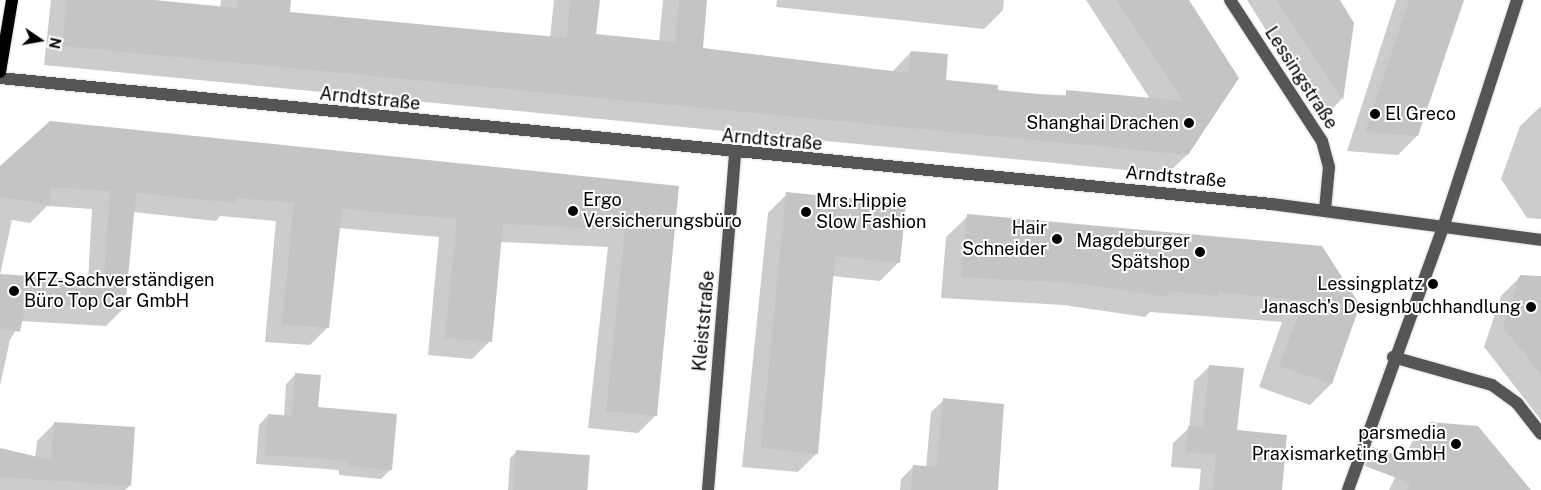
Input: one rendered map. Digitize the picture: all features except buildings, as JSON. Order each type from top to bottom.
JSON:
[{"type":"main road","points":[[0,72],[12,0]]},
{"type":"street","name":"Lessingstraße","points":[[1230,0],[1325,148],[1329,176],[1325,210]]},
{"type":"street","points":[[1348,490],[1393,357],[1443,228],[1517,0]]},
{"type":"street","name":"Arndtstraße","points":[[0,78],[735,154],[1325,210],[1443,228],[1541,240]]},
{"type":"street","name":"Kleiststraße","points":[[708,490],[735,154]]},
{"type":"street","points":[[1393,357],[1492,384],[1516,403],[1541,434]]},
{"type":"place","name":"El Greco","points":[[1375,114]]},
{"type":"place","name":"Shanghai Drachen","points":[[1189,123]]},
{"type":"place","name":"Ergo Versicherungsbüro","points":[[573,211]]},
{"type":"place","name":"Mrs.Hippie Slow Fashion","points":[[806,212]]},
{"type":"place","name":"Hair Schneider","points":[[1057,239]]},
{"type":"place","name":"Magdeburger Spätshop","points":[[1200,252]]},
{"type":"place","name":"Lessingplatz","points":[[1433,284]]},
{"type":"place","name":"KFZ-Sachverständigen Büro Top Car GmbH","points":[[14,291]]},
{"type":"place","name":"Janasch's Designbuchhandlung","points":[[1531,307]]},
{"type":"place","name":"parsmedia Praxismarketing GmbH","points":[[1456,444]]}]
